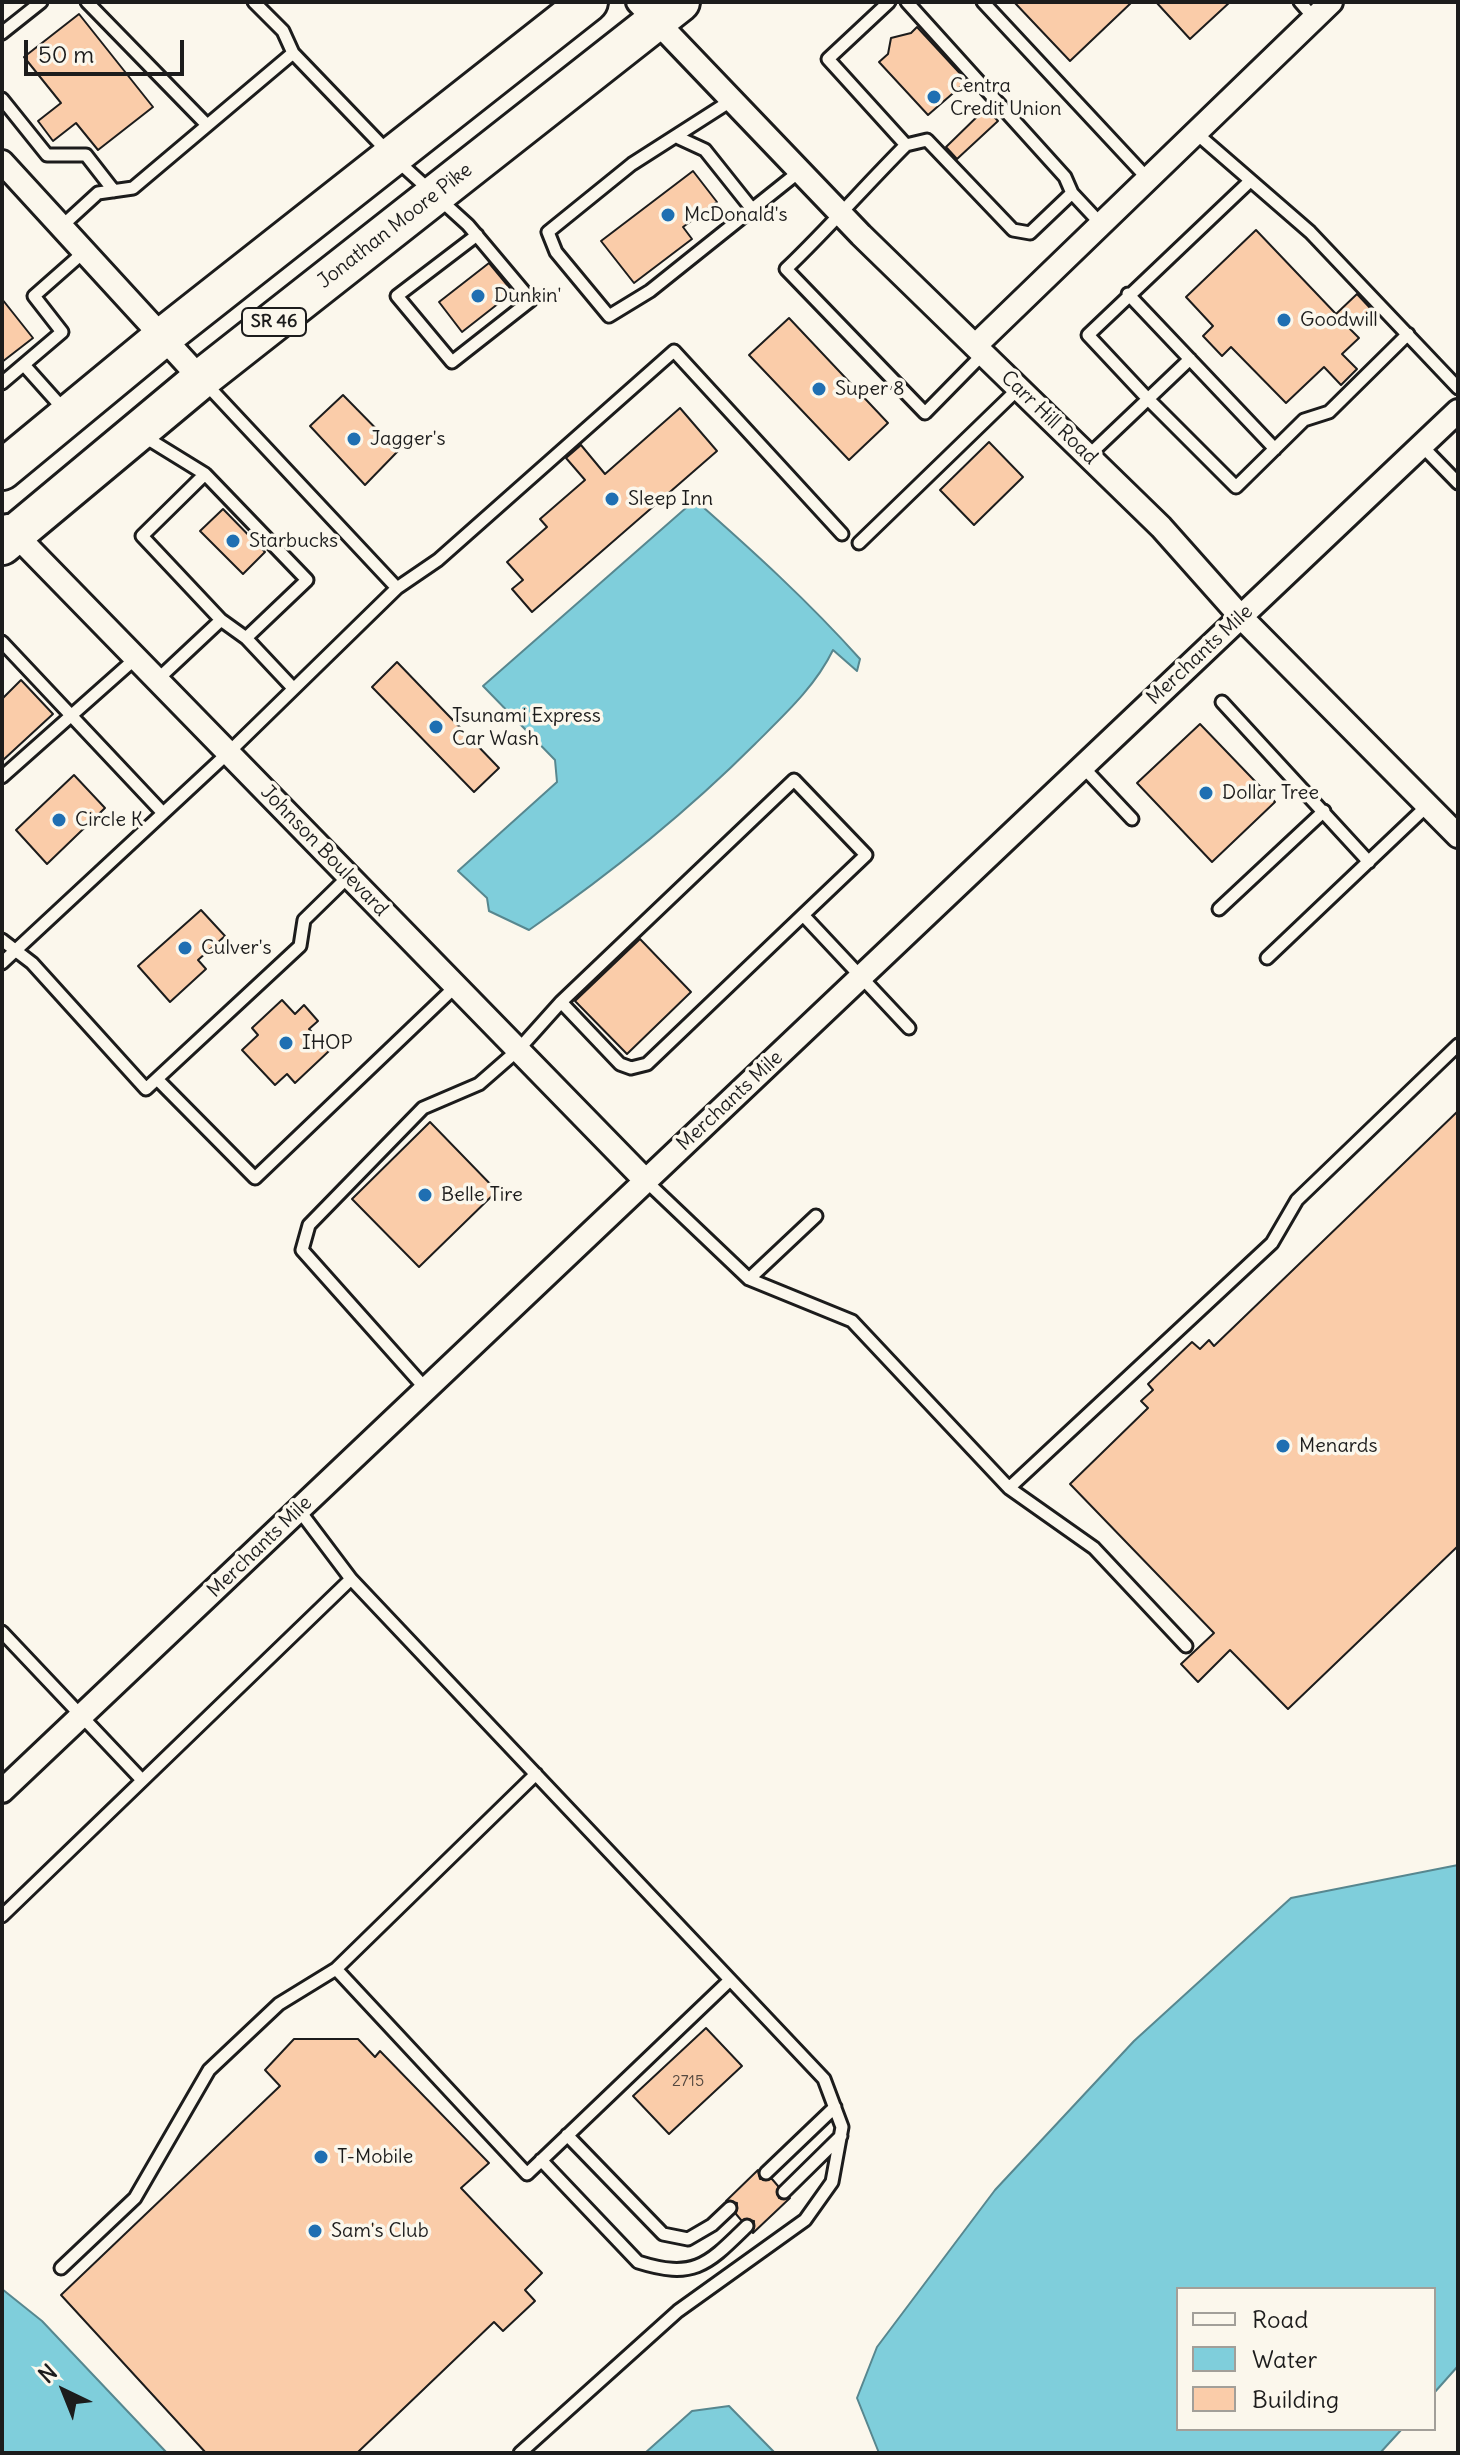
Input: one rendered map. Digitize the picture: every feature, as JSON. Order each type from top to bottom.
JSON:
[{"type":"highway","name":"SR 46","points":[[2,470],[163,337],[588,2]]},
{"type":"highway","name":"Jonathan Moore Pike","points":[[6,533],[434,195],[658,8]]},
{"type":"street","points":[[979,350],[1101,224],[1196,133],[1315,7]]},
{"type":"street","name":"Carr Hill Road","points":[[658,8],[732,100],[800,171],[1161,527],[1241,617],[1458,836]]},
{"type":"street","points":[[2,162],[201,379]]},
{"type":"street","name":"Merchants Mile","points":[[2,1791],[1458,411]]},
{"type":"street","name":"Johnson Boulevard","points":[[6,533],[136,658],[646,1181]]},
{"type":"lane","points":[[2,33],[41,2]]},
{"type":"lane","points":[[87,2],[207,125]]},
{"type":"lane","points":[[254,2],[283,31],[293,53],[391,155],[477,235],[531,300],[452,362],[397,296],[477,235]]},
{"type":"lane","points":[[889,2],[828,59],[906,145]]},
{"type":"lane","points":[[907,2],[1065,177],[1072,193],[1101,224]]},
{"type":"lane","points":[[983,2],[1148,179]]},
{"type":"lane","points":[[62,226],[98,193],[133,188],[293,53]]},
{"type":"lane","points":[[2,99],[47,155],[86,155],[114,191]]},
{"type":"lane","points":[[732,100],[679,138],[632,164],[548,232],[556,252],[609,316],[650,291],[800,171]]},
{"type":"lane","points":[[1196,133],[1310,232],[1458,388]]},
{"type":"lane","points":[[679,138],[705,150],[752,209]]},
{"type":"lane","points":[[979,350],[925,413],[786,269],[843,215],[863,188],[906,145],[927,140],[1013,230],[1030,233],[1072,193]]},
{"type":"lane","points":[[1249,182],[1088,335],[1236,487],[1304,420],[1329,412],[1408,334]]},
{"type":"lane","points":[[2,383],[62,332],[34,296],[85,251]]},
{"type":"lane","points":[[1128,294],[1275,449]]},
{"type":"lane","points":[[2,963],[228,753],[397,588],[438,560],[674,351],[842,534]]},
{"type":"lane","points":[[1088,456],[1190,359]]},
{"type":"lane","points":[[24,365],[69,415]]},
{"type":"lane","points":[[201,379],[397,588]]},
{"type":"lane","points":[[859,543],[1019,388]]},
{"type":"lane","points":[[136,433],[160,444],[205,474],[307,580],[246,638]]},
{"type":"lane","points":[[1422,446],[1458,483]]},
{"type":"lane","points":[[205,474],[142,536],[221,620],[246,638],[293,688]]},
{"type":"lane","points":[[157,680],[221,620]]},
{"type":"lane","points":[[2,642],[163,813]]},
{"type":"lane","points":[[2,777],[136,658]]},
{"type":"lane","points":[[1222,702],[1369,862]]},
{"type":"lane","points":[[1083,767],[1132,819]]},
{"type":"lane","points":[[425,1388],[302,1250],[309,1225],[423,1108],[479,1084],[518,1050],[561,1002],[794,780],[866,855],[647,1064],[631,1068],[620,1064],[561,1002]]},
{"type":"lane","points":[[1267,958],[1428,805]]},
{"type":"lane","points":[[1219,909],[1324,811]]},
{"type":"lane","points":[[2,940],[32,963],[146,1089],[300,946],[304,920],[349,876]]},
{"type":"lane","points":[[803,915],[909,1028]]},
{"type":"lane","points":[[157,1079],[255,1178],[456,986]]},
{"type":"lane","points":[[1009,1488],[1272,1243],[1297,1200],[1458,1045]]},
{"type":"lane","points":[[646,1181],[749,1279],[852,1321],[1009,1488],[1094,1548],[1186,1646]]},
{"type":"lane","points":[[749,1279],[816,1216]]},
{"type":"lane","points":[[299,1510],[351,1579],[824,2079],[842,2127],[832,2182],[805,2220],[678,2311],[520,2453]]},
{"type":"lane","points":[[2,1916],[351,1579]]},
{"type":"lane","points":[[2,1632],[83,1714],[142,1780]]},
{"type":"lane","points":[[61,2268],[135,2198],[209,2070],[279,2004],[336,1969],[536,1774]]},
{"type":"lane","points":[[336,1969],[527,2174],[730,1980]]},
{"type":"lane","points":[[766,2173],[835,2107]]},
{"type":"lane","points":[[567,2135],[663,2234],[688,2239],[712,2225],[730,2208]]},
{"type":"lane","points":[[784,2192],[841,2136]]},
{"type":"lane","points":[[541,2160],[638,2262],[658,2268],[687,2270],[710,2262],[747,2226]]},
{"type":"water","points":[[695,500],[780,577],[860,659],[857,671],[833,650],[798,700],[702,795],[618,865],[529,930],[489,911],[487,898],[458,871],[557,782],[555,760],[483,686]]},
{"type":"water","points":[[1458,1865],[1458,2366],[1436,2391],[1436,2287],[1176,2287],[1176,2431],[1400,2431],[1380,2453],[879,2453],[857,2398],[877,2347],[995,2190],[1134,2041],[1291,1898]]},
{"type":"water","points":[[2,2289],[42,2321],[167,2453],[2,2453]]},
{"type":"water","points":[[729,2406],[775,2453],[645,2453],[692,2411]]},
{"type":"building","points":[[1014,2],[1132,2],[1070,61]]},
{"type":"building","points":[[1156,2],[1230,2],[1190,39]]},
{"type":"building","points":[[79,14],[153,107],[98,150],[76,123],[53,141],[38,121],[61,103],[24,57]]},
{"type":"building","name":"Centra Credit Union","points":[[917,27],[967,81],[928,115],[879,62],[888,54],[891,38],[911,33]]},
{"type":"building","points":[[986,108],[998,121],[957,159],[946,147]]},
{"type":"building","name":"McDonald's","points":[[693,171],[717,202],[683,227],[692,239],[634,283],[601,241]]},
{"type":"building","name":"Goodwill","points":[[1256,230],[1336,314],[1357,294],[1371,309],[1350,329],[1359,338],[1342,354],[1357,369],[1341,385],[1324,367],[1286,403],[1231,347],[1222,356],[1203,336],[1213,326],[1186,297]]},
{"type":"building","name":"Dunkin'","points":[[489,263],[513,292],[462,332],[439,302]]},
{"type":"building","points":[[2,299],[33,338],[2,362]]},
{"type":"building","name":"Super 8","points":[[789,318],[888,423],[849,460],[749,355]]},
{"type":"building","name":"Jagger's","points":[[343,395],[398,451],[365,485],[310,426]]},
{"type":"building","name":"Sleep Inn","points":[[680,408],[717,451],[532,612],[512,589],[523,580],[507,562],[547,527],[540,519],[585,480],[566,458],[581,445],[605,474]]},
{"type":"building","points":[[989,442],[1023,477],[974,525],[940,490]]},
{"type":"building","name":"Starbucks","points":[[223,509],[265,552],[243,574],[200,531]]},
{"type":"building","name":"Tsunami Express Car Wash","points":[[397,662],[499,768],[474,792],[372,687]]},
{"type":"building","points":[[21,680],[53,714],[2,761],[2,699]]},
{"type":"building","name":"Dollar Tree","points":[[1200,724],[1275,802],[1212,862],[1137,783]]},
{"type":"building","name":"Circle K","points":[[74,775],[105,808],[47,864],[16,830]]},
{"type":"building","name":"Culver's","points":[[201,910],[225,936],[198,960],[206,969],[170,1002],[138,966]]},
{"type":"building","points":[[640,939],[691,992],[627,1054],[575,1001]]},
{"type":"building","name":"IHOP","points":[[282,1000],[295,1014],[304,1005],[318,1021],[309,1029],[329,1051],[295,1083],[287,1074],[275,1085],[242,1050],[258,1035],[252,1028]]},
{"type":"building","name":"Menards","points":[[1458,1111],[1458,1546],[1288,1709],[1230,1650],[1198,1682],[1181,1664],[1214,1633],[1070,1484],[1148,1408],[1141,1401],[1153,1390],[1148,1384],[1192,1342],[1200,1349],[1209,1340],[1214,1346]]},
{"type":"building","name":"Belle Tire","points":[[430,1122],[497,1191],[419,1267],[352,1199]]},
{"type":"building","points":[[706,2028],[742,2066],[669,2134],[633,2096]]},
{"type":"building","name":"Sam's Club","points":[[294,2039],[358,2039],[375,2057],[380,2051],[489,2163],[461,2188],[542,2273],[525,2290],[535,2301],[503,2331],[494,2322],[357,2453],[206,2453],[61,2295],[280,2086],[265,2070]]},
{"type":"building","points":[[758,2170],[760,2179],[772,2179],[778,2186],[779,2198],[790,2198],[753,2233],[754,2221],[741,2220],[736,2214],[737,2203],[726,2201]]},
{"type":"place","name":"Centra Credit Union","points":[[934,97]]},
{"type":"place","name":"McDonald's","points":[[668,215]]},
{"type":"place","name":"Dunkin'","points":[[478,296]]},
{"type":"place","name":"Goodwill","points":[[1284,320]]},
{"type":"place","name":"Super 8","points":[[819,389]]},
{"type":"place","name":"Jagger's","points":[[354,439]]},
{"type":"place","name":"Sleep Inn","points":[[612,499]]},
{"type":"place","name":"Starbucks","points":[[233,541]]},
{"type":"place","name":"Tsunami Express Car Wash","points":[[436,727]]},
{"type":"place","name":"Dollar Tree","points":[[1206,793]]},
{"type":"place","name":"Circle K","points":[[59,820]]},
{"type":"place","name":"Culver's","points":[[185,948]]},
{"type":"place","name":"IHOP","points":[[286,1043]]},
{"type":"place","name":"Belle Tire","points":[[425,1195]]},
{"type":"place","name":"Menards","points":[[1283,1446]]},
{"type":"place","name":"T-Mobile","points":[[321,2157]]},
{"type":"place","name":"Sam's Club","points":[[315,2231]]}]
